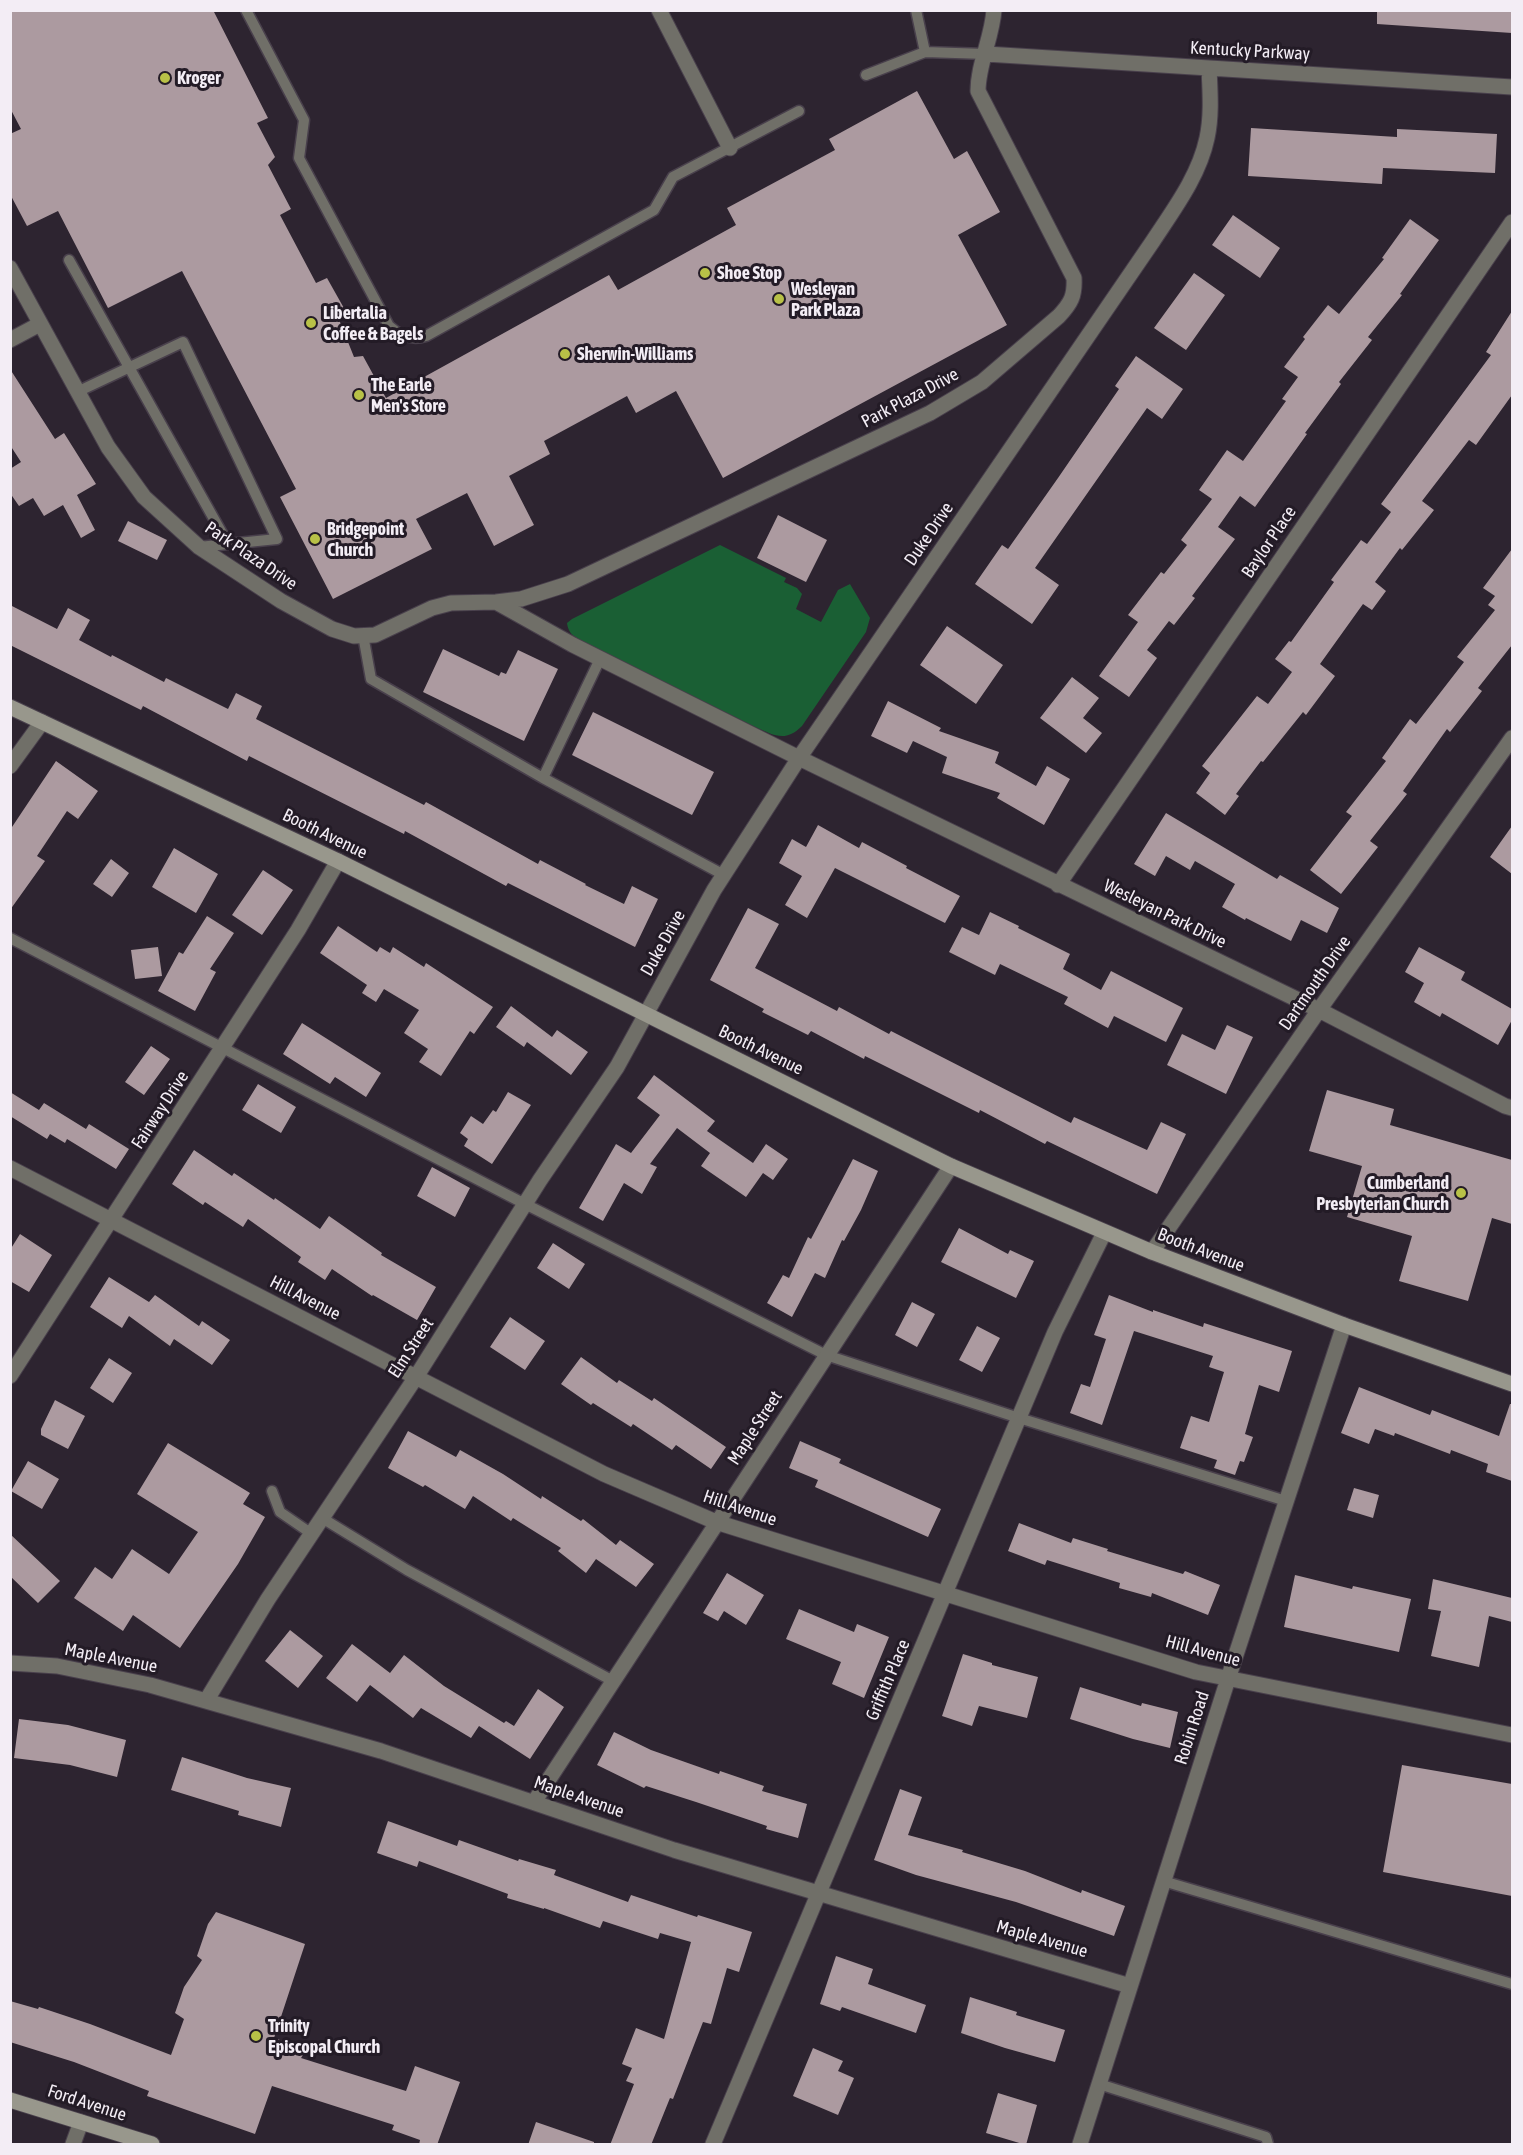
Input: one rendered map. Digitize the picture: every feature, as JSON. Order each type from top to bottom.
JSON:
[{"type":"street","points":[[659,10],[730,148]]},
{"type":"street","name":"Park Plaza Drive","points":[[10,268],[108,447],[144,497],[199,548],[281,601],[332,629],[354,636],[375,635],[432,608],[451,603],[521,599],[568,585],[930,413],[982,382],[1070,304],[1075,292],[1074,278],[978,91],[978,75],[986,54],[994,10]]},
{"type":"street","name":"Kentucky Parkway","points":[[986,54],[1512,87]]},
{"type":"street","name":"Duke Drive","points":[[646,1014],[724,876],[799,758],[1189,185],[1201,160],[1208,137],[1211,103],[1209,68]]},
{"type":"street","name":"Baylor Place","points":[[1058,885],[1512,222]]},
{"type":"street","points":[[10,340],[40,324]]},
{"type":"street","name":"Park Plaza Drive","points":[[496,602],[600,659],[799,758]]},
{"type":"street","name":"Booth Avenue","points":[[10,707],[338,861],[951,1166],[1152,1252],[1344,1325],[1512,1384]]},
{"type":"street","points":[[10,766],[42,722]]},
{"type":"street","name":"Dartmouth Drive","points":[[1152,1252],[1318,1010],[1512,738]]},
{"type":"street","name":"Wesleyan Park Drive","points":[[799,758],[1318,1010],[1512,1108]]},
{"type":"street","name":"Fairway Drive","points":[[12,1372],[298,930],[338,861]]},
{"type":"street","name":"Elm Street","points":[[206,1701],[268,1599],[416,1377],[525,1204],[617,1067],[646,1014]]},
{"type":"street","name":"Maple Street","points":[[534,1802],[951,1166]]},
{"type":"street","name":"Hill Avenue","points":[[10,1168],[604,1474],[716,1522],[1196,1672],[1512,1735]]},
{"type":"street","name":"Griffith Place","points":[[712,2145],[1055,1332],[1104,1233]]},
{"type":"street","name":"Robin Road","points":[[1080,2145],[1228,1679],[1344,1325]]},
{"type":"street","name":"Maple Avenue","points":[[10,1663],[69,1668],[150,1685],[381,1751],[674,1850],[1130,1986]]},
{"type":"street","name":"Ford Avenue","points":[[10,2100],[152,2145]]},
{"type":"street","points":[[73,2145],[81,2122]]},
{"type":"lane","points":[[246,10],[304,120],[299,158],[389,326],[396,332],[417,339],[654,210],[673,177],[799,111]]},
{"type":"lane","points":[[916,10],[925,52]]},
{"type":"lane","points":[[866,75],[925,52],[986,54]]},
{"type":"lane","points":[[69,260],[228,544]]},
{"type":"lane","points":[[77,392],[183,342],[277,539],[199,548]]},
{"type":"lane","points":[[363,636],[372,679],[543,778],[724,876]]},
{"type":"lane","points":[[543,778],[600,659]]},
{"type":"lane","points":[[10,938],[525,1204],[826,1355],[1286,1501]]},
{"type":"lane","points":[[272,1491],[280,1512],[312,1534]]},
{"type":"lane","points":[[322,1518],[407,1570],[613,1681]]},
{"type":"lane","points":[[1163,1881],[1512,1984]]},
{"type":"lane","points":[[1099,2084],[1266,2137],[1268,2145]]},
{"type":"green space","points":[[720,545],[786,578],[784,582],[797,588],[802,594],[796,609],[821,622],[838,590],[850,584],[870,618],[866,632],[802,726],[785,736],[768,733],[755,727],[576,638],[568,628],[567,623],[572,619]]},
{"type":"building","name":"Wesleyan Park Plaza","points":[[10,10],[213,10],[268,118],[257,123],[275,157],[268,165],[291,209],[280,215],[316,283],[327,278],[345,310],[338,317],[354,357],[363,356],[386,398],[609,275],[618,290],[736,225],[727,208],[835,150],[829,139],[917,91],[954,159],[967,151],[1000,212],[958,235],[1007,325],[723,478],[676,391],[636,413],[627,396],[544,441],[550,454],[509,476],[534,525],[494,546],[467,493],[416,519],[432,549],[333,599],[280,497],[296,489],[182,271],[108,308],[58,211],[27,226],[10,194],[10,134],[21,129],[10,108]]},
{"type":"building","points":[[1377,10],[1512,10],[1512,33],[1377,24]]},
{"type":"building","points":[[1251,128],[1397,137],[1397,129],[1497,134],[1495,173],[1383,168],[1382,184],[1248,176]]},
{"type":"building","points":[[1233,215],[1280,248],[1260,278],[1212,245]]},
{"type":"building","points":[[1410,219],[1439,240],[1400,294],[1402,295],[1368,337],[1372,340],[1339,382],[1341,384],[1255,507],[1240,496],[1218,527],[1235,539],[1192,596],[1195,598],[1174,625],[1169,621],[1147,650],[1157,658],[1129,697],[1099,676],[1138,622],[1128,615],[1161,572],[1164,574],[1187,545],[1181,540],[1212,499],[1199,490],[1227,450],[1243,461],[1286,401],[1282,399],[1298,377],[1284,367],[1305,339],[1303,337],[1328,305],[1339,314],[1384,259],[1382,258]]},
{"type":"building","points":[[1194,273],[1225,295],[1186,350],[1154,328]]},
{"type":"building","points":[[1512,311],[1512,395],[1476,445],[1469,440],[1422,501],[1434,510],[1402,550],[1400,548],[1375,582],[1386,591],[1372,610],[1363,604],[1320,664],[1335,676],[1306,715],[1303,712],[1263,762],[1261,761],[1236,794],[1239,796],[1225,815],[1196,793],[1210,773],[1202,766],[1257,696],[1268,704],[1292,672],[1275,659],[1289,641],[1291,642],[1334,582],[1331,580],[1361,540],[1367,544],[1391,512],[1381,504],[1491,355],[1486,352]]},
{"type":"building","points":[[1136,356],[1183,389],[1162,419],[1147,408],[1035,568],[1059,585],[1032,624],[975,584],[1002,545],[1008,549],[1119,389],[1115,386]]},
{"type":"building","points":[[10,369],[55,439],[64,433],[96,484],[77,495],[95,530],[81,538],[63,505],[44,516],[33,498],[19,506],[10,493],[10,469],[21,462],[10,445]]},
{"type":"building","points":[[778,515],[827,540],[806,582],[757,558]]},
{"type":"building","points":[[128,521],[167,540],[157,560],[118,541]]},
{"type":"building","points":[[1512,549],[1512,645],[1478,688],[1482,691],[1450,732],[1447,729],[1403,791],[1407,794],[1370,841],[1378,847],[1341,894],[1310,870],[1352,816],[1346,812],[1386,761],[1382,758],[1410,719],[1416,724],[1464,662],[1457,657],[1495,610],[1488,605],[1495,596],[1483,588]]},
{"type":"building","points":[[10,605],[57,629],[68,608],[90,620],[79,640],[111,657],[112,655],[164,682],[166,678],[228,709],[236,693],[262,706],[256,719],[424,805],[426,802],[538,864],[540,860],[624,904],[632,886],[658,899],[635,947],[508,883],[506,886],[405,831],[404,834],[249,756],[247,761],[143,706],[141,710],[10,645]]},
{"type":"building","points":[[947,626],[1003,665],[976,704],[920,665]]},
{"type":"building","points":[[443,649],[499,676],[501,672],[506,674],[518,650],[558,669],[524,741],[423,692]]},
{"type":"building","points":[[1072,677],[1099,698],[1083,718],[1102,733],[1086,753],[1040,718]]},
{"type":"building","points":[[888,701],[941,728],[939,731],[999,752],[995,763],[1036,786],[1047,766],[1070,779],[1044,825],[997,798],[1000,793],[942,773],[947,757],[913,741],[907,753],[871,736]]},
{"type":"building","points":[[593,712],[714,772],[692,815],[572,755]]},
{"type":"building","points":[[56,761],[98,791],[78,819],[67,811],[37,856],[45,861],[10,910],[10,830]]},
{"type":"building","points":[[1166,813],[1277,879],[1280,875],[1339,908],[1327,933],[1301,920],[1291,941],[1246,918],[1245,920],[1222,907],[1235,884],[1195,861],[1190,870],[1166,856],[1155,876],[1134,864]]},
{"type":"building","points":[[818,825],[859,848],[862,842],[960,896],[945,923],[835,868],[807,918],[785,905],[802,876],[779,863],[792,839],[806,847]]},
{"type":"building","points":[[1512,826],[1512,874],[1490,857]]},
{"type":"building","points":[[174,848],[218,874],[196,913],[152,887]]},
{"type":"building","points":[[111,859],[129,873],[112,897],[93,884]]},
{"type":"building","points":[[263,870],[293,890],[262,935],[232,915]]},
{"type":"building","points":[[748,908],[779,924],[755,968],[837,1011],[839,1007],[889,1034],[891,1031],[1071,1123],[1074,1117],[1147,1150],[1161,1122],[1186,1134],[1157,1194],[1047,1141],[1045,1144],[980,1110],[979,1113],[865,1056],[864,1059],[811,1031],[808,1035],[762,1012],[764,1009],[710,980]]},
{"type":"building","points":[[990,912],[1070,954],[1063,969],[1101,990],[1111,971],[1183,1008],[1166,1042],[1114,1016],[1108,1028],[1064,1004],[1068,997],[1000,964],[995,975],[949,952],[962,927],[979,935]]},
{"type":"building","points":[[207,916],[234,933],[210,969],[216,972],[195,1011],[158,991],[179,952],[183,954]]},
{"type":"building","points":[[338,926],[377,952],[380,947],[390,953],[393,947],[424,967],[426,963],[493,1007],[474,1034],[470,1031],[441,1076],[419,1062],[428,1049],[404,1033],[419,1010],[384,989],[376,1002],[362,993],[367,985],[320,953]]},
{"type":"building","points":[[158,947],[162,976],[135,979],[131,950]]},
{"type":"building","points":[[1419,947],[1465,972],[1461,980],[1512,1009],[1512,1020],[1498,1045],[1442,1013],[1440,1017],[1414,1002],[1424,983],[1405,972]]},
{"type":"building","points":[[511,1006],[552,1037],[557,1030],[588,1052],[571,1075],[527,1042],[524,1047],[496,1027]]},
{"type":"building","points":[[302,1023],[381,1073],[366,1097],[335,1077],[330,1084],[283,1054]]},
{"type":"building","points":[[1227,1025],[1253,1037],[1226,1094],[1167,1065],[1182,1034],[1215,1050]]},
{"type":"building","points":[[151,1046],[170,1059],[144,1095],[125,1082]]},
{"type":"building","points":[[654,1075],[715,1121],[707,1131],[753,1163],[766,1144],[788,1159],[773,1180],[763,1173],[746,1197],[701,1166],[710,1153],[677,1128],[650,1164],[657,1167],[642,1194],[624,1183],[603,1221],[579,1208],[616,1144],[631,1153],[660,1115],[637,1098]]},
{"type":"building","points":[[258,1084],[296,1107],[281,1133],[242,1110]]},
{"type":"building","name":"Cumberland Presbyterian Church","points":[[1327,1090],[1394,1109],[1390,1125],[1512,1160],[1512,1224],[1492,1218],[1468,1301],[1399,1281],[1412,1236],[1347,1217],[1362,1166],[1309,1151]]},
{"type":"building","points":[[10,1092],[39,1110],[44,1103],[86,1129],[89,1124],[129,1149],[116,1169],[67,1139],[65,1143],[50,1134],[47,1139],[10,1116]]},
{"type":"building","points":[[508,1092],[531,1105],[492,1164],[464,1146],[468,1139],[460,1133],[471,1116],[483,1124],[493,1110],[496,1112]]},
{"type":"building","points":[[194,1150],[232,1176],[234,1173],[274,1200],[275,1198],[320,1229],[329,1216],[382,1253],[381,1255],[436,1287],[417,1320],[372,1296],[332,1269],[325,1280],[298,1262],[301,1257],[248,1219],[243,1227],[205,1202],[203,1205],[172,1184]]},
{"type":"building","points":[[853,1159],[878,1171],[861,1210],[844,1241],[842,1240],[825,1278],[815,1273],[792,1317],[767,1303],[783,1275],[789,1278],[808,1237],[811,1239]]},
{"type":"building","points":[[432,1167],[470,1188],[455,1217],[417,1196]]},
{"type":"building","points":[[959,1228],[1008,1254],[1010,1250],[1034,1261],[1016,1298],[941,1262]]},
{"type":"building","points":[[20,1234],[52,1255],[29,1292],[10,1281],[10,1250]]},
{"type":"building","points":[[553,1243],[585,1264],[569,1289],[537,1268]]},
{"type":"building","points":[[109,1277],[149,1302],[155,1295],[199,1326],[202,1321],[230,1340],[212,1365],[174,1339],[170,1346],[129,1316],[122,1328],[90,1307]]},
{"type":"building","points":[[1109,1295],[1153,1312],[1153,1310],[1203,1327],[1204,1323],[1292,1351],[1279,1392],[1259,1385],[1245,1434],[1253,1437],[1244,1462],[1240,1461],[1235,1475],[1214,1468],[1217,1460],[1180,1448],[1191,1416],[1209,1422],[1224,1372],[1209,1367],[1213,1356],[1134,1331],[1102,1425],[1070,1413],[1081,1384],[1090,1387],[1106,1339],[1094,1335]]},
{"type":"building","points":[[912,1302],[935,1314],[917,1347],[895,1335]]},
{"type":"building","points":[[510,1317],[545,1341],[525,1370],[490,1347]]},
{"type":"building","points":[[977,1326],[1000,1338],[982,1372],[959,1360]]},
{"type":"building","points":[[581,1357],[617,1383],[619,1380],[652,1401],[654,1398],[726,1447],[711,1469],[676,1445],[672,1450],[633,1424],[631,1427],[593,1403],[591,1405],[561,1384]]},
{"type":"building","points":[[109,1358],[132,1373],[113,1403],[90,1388]]},
{"type":"building","points":[[1359,1387],[1430,1415],[1432,1410],[1499,1436],[1510,1404],[1512,1404],[1512,1481],[1486,1472],[1488,1464],[1451,1450],[1450,1454],[1395,1433],[1394,1436],[1375,1429],[1369,1444],[1341,1433]]},
{"type":"building","points":[[55,1400],[85,1416],[68,1449],[41,1435],[41,1429]]},
{"type":"building","points":[[408,1431],[456,1457],[460,1450],[541,1499],[542,1496],[581,1521],[583,1519],[616,1545],[620,1540],[654,1564],[636,1587],[596,1559],[586,1573],[558,1551],[561,1548],[513,1518],[511,1521],[473,1496],[465,1509],[425,1485],[423,1487],[388,1468]]},
{"type":"building","points":[[800,1441],[841,1459],[839,1463],[941,1509],[928,1537],[815,1487],[818,1480],[789,1468]]},
{"type":"building","points":[[168,1443],[250,1493],[243,1504],[265,1517],[238,1564],[180,1648],[133,1615],[123,1631],[74,1598],[95,1567],[112,1579],[132,1549],[169,1574],[198,1532],[137,1494]]},
{"type":"building","points":[[28,1461],[59,1479],[42,1509],[11,1491]]},
{"type":"building","points":[[1354,1488],[1379,1495],[1373,1518],[1347,1510]]},
{"type":"building","points":[[1019,1523],[1071,1543],[1073,1538],[1183,1574],[1185,1571],[1220,1585],[1208,1615],[1152,1593],[1151,1597],[1119,1588],[1120,1583],[1047,1560],[1045,1565],[1008,1551]]},
{"type":"building","points":[[10,1534],[60,1581],[38,1603],[10,1576]]},
{"type":"building","points":[[727,1573],[764,1595],[746,1625],[724,1611],[718,1621],[703,1613]]},
{"type":"building","points":[[1295,1575],[1352,1589],[1353,1586],[1411,1599],[1399,1652],[1284,1627]]},
{"type":"building","points":[[1433,1579],[1512,1598],[1512,1622],[1489,1616],[1479,1667],[1431,1656],[1441,1611],[1428,1609]]},
{"type":"building","points":[[799,1609],[854,1632],[857,1624],[889,1637],[864,1698],[832,1684],[841,1662],[786,1639]]},
{"type":"building","points":[[290,1630],[323,1656],[298,1688],[265,1661]]},
{"type":"building","points":[[352,1644],[390,1673],[404,1655],[444,1686],[504,1723],[506,1721],[514,1726],[538,1689],[564,1707],[530,1759],[479,1726],[471,1738],[421,1708],[413,1718],[370,1685],[357,1702],[326,1678]]},
{"type":"building","points":[[963,1654],[992,1663],[992,1665],[1038,1677],[1027,1718],[979,1706],[972,1726],[942,1716]]},
{"type":"building","points":[[1080,1687],[1141,1706],[1142,1703],[1178,1712],[1170,1748],[1070,1719]]},
{"type":"building","points":[[19,1719],[68,1725],[126,1740],[117,1777],[70,1765],[14,1758]]},
{"type":"building","points":[[614,1732],[651,1750],[719,1774],[720,1771],[764,1786],[762,1791],[807,1804],[798,1838],[766,1829],[767,1826],[696,1802],[646,1786],[644,1788],[597,1765]]},
{"type":"building","points":[[182,1757],[247,1778],[291,1788],[281,1827],[238,1815],[239,1811],[171,1790]]},
{"type":"building","points":[[1402,1765],[1512,1784],[1512,1896],[1383,1872]]},
{"type":"building","points":[[900,1789],[922,1797],[908,1835],[963,1850],[962,1852],[1125,1906],[1114,1936],[1016,1902],[916,1875],[874,1860]]},
{"type":"building","points":[[388,1821],[457,1846],[459,1840],[518,1861],[519,1859],[556,1870],[554,1875],[628,1902],[631,1895],[752,1932],[739,1972],[727,1968],[711,2024],[703,2022],[673,2099],[670,2098],[651,2145],[610,2145],[634,2084],[626,2081],[632,2068],[622,2064],[636,2028],[664,2039],[691,1942],[660,1933],[658,1939],[603,1921],[600,1928],[544,1908],[507,1898],[508,1894],[419,1861],[417,1867],[377,1853]]},
{"type":"building","points":[[216,1912],[305,1944],[274,2038],[295,2045],[305,2052],[301,2058],[406,2091],[415,2066],[460,2082],[437,2145],[419,2145],[420,2140],[392,2130],[394,2125],[272,2086],[255,2134],[147,2096],[149,2091],[74,2062],[10,2042],[10,2001],[38,2009],[39,2007],[90,2024],[171,2055],[184,2019],[175,2013],[184,1987],[202,1960],[197,1956],[208,1924]]},
{"type":"building","points":[[836,1956],[873,1969],[868,1984],[926,2005],[916,2033],[842,2007],[840,2011],[820,2004]]},
{"type":"building","points":[[970,1997],[1017,2012],[1016,2015],[1065,2030],[1055,2062],[961,2033]]},
{"type":"building","points":[[813,2048],[843,2061],[838,2071],[854,2078],[838,2115],[793,2096]]},
{"type":"building","points":[[998,2093],[1037,2105],[1026,2145],[986,2133]]},
{"type":"building","points":[[536,2122],[594,2142],[594,2145],[528,2145]]},
{"type":"place","name":"Kroger","points":[[165,78]]},
{"type":"place","name":"Shoe Stop","points":[[705,273]]},
{"type":"place","name":"Wesleyan Park Plaza","points":[[779,299]]},
{"type":"place","name":"Libertalia Coffee & Bagels","points":[[311,323]]},
{"type":"place","name":"Sherwin-Williams","points":[[565,354]]},
{"type":"place","name":"The Earle Men's Store","points":[[359,395]]},
{"type":"place","name":"Bridgepoint Church","points":[[315,539]]},
{"type":"place","name":"Cumberland Presbyterian Church","points":[[1461,1193]]},
{"type":"place","name":"Trinity Episcopal Church","points":[[256,2036]]}]
